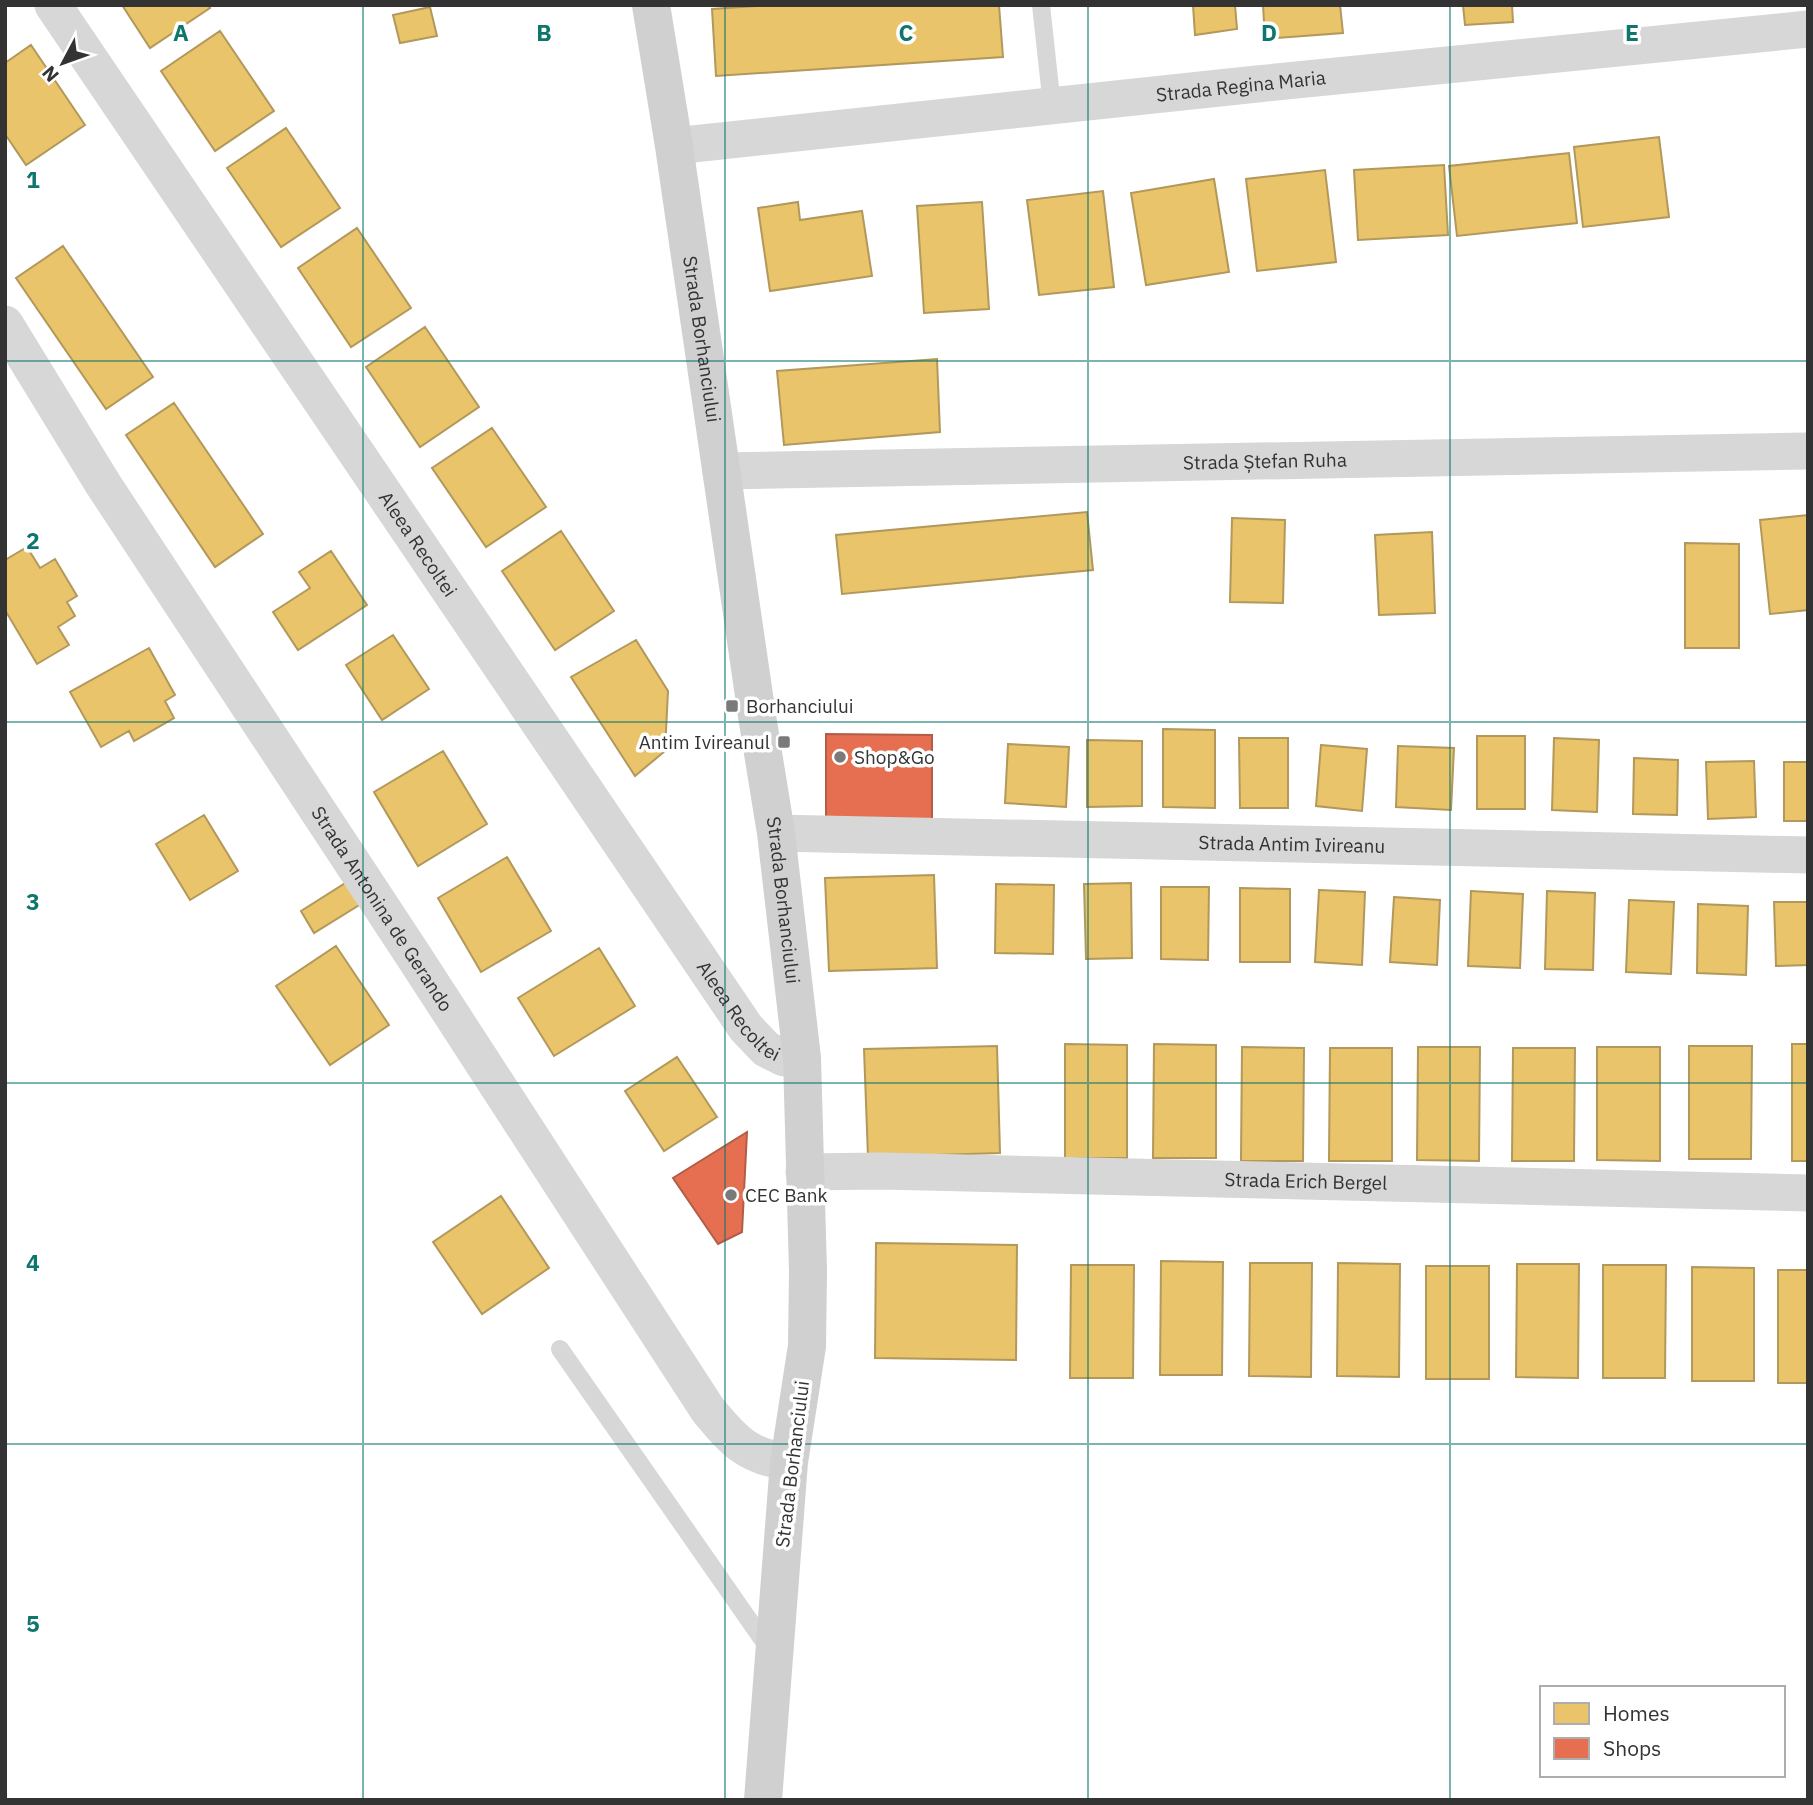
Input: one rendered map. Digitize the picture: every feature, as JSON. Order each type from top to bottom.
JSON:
[{"type":"main road","name":"Strada Borhanciului","points":[[651,5],[776,833],[802,1058],[808,1270],[807,1346],[789,1462],[763,1800]]},
{"type":"street","name":"Aleea Recoltei","points":[[53,5],[746,1028],[766,1049],[784,1058],[802,1058]]},
{"type":"street","name":"Strada Regina Maria","points":[[674,146],[1808,29]]},
{"type":"street","name":"Strada Antonina de Gerando","points":[[5,324],[103,484],[419,963],[708,1410],[729,1435],[748,1450],[769,1459],[789,1462]]},
{"type":"street","name":"Strada Ștefan Ruha","points":[[721,471],[1808,450]]},
{"type":"street","name":"Strada Antim Ivireanu","points":[[776,833],[1808,855]]},
{"type":"street","name":"Strada Erich Bergel","points":[[804,1172],[909,1172],[1808,1193]]},
{"type":"lane","points":[[1041,5],[1052,106]]},
{"type":"lane","points":[[560,1349],[774,1656]]},
{"type":"building: Homes","points":[[122,5],[208,5],[210,8],[150,48]]},
{"type":"building: Homes","points":[[770,5],[999,5],[1003,57],[716,76],[712,9]]},
{"type":"building: Homes","points":[[1193,5],[1235,5],[1237,29],[1195,35]]},
{"type":"building: Homes","points":[[1263,5],[1340,5],[1343,33],[1265,39]]},
{"type":"building: Homes","points":[[1463,5],[1512,5],[1513,22],[1465,25]]},
{"type":"building: Homes","points":[[430,7],[437,36],[400,43],[393,15]]},
{"type":"building: Homes","points":[[220,31],[274,111],[215,151],[161,71]]},
{"type":"building: Homes","points":[[31,45],[85,125],[26,165],[5,134],[5,63]]},
{"type":"building: Homes","points":[[286,128],[340,208],[281,247],[227,168]]},
{"type":"building: Homes","points":[[1659,137],[1669,217],[1583,227],[1574,147]]},
{"type":"building: Homes","points":[[1569,153],[1577,223],[1457,236],[1449,166]]},
{"type":"building: Homes","points":[[1444,165],[1448,235],[1358,240],[1354,170]]},
{"type":"building: Homes","points":[[1325,170],[1336,262],[1257,271],[1246,179]]},
{"type":"building: Homes","points":[[1214,179],[1229,272],[1146,285],[1131,193]]},
{"type":"building: Homes","points":[[1103,191],[1114,287],[1039,295],[1027,200]]},
{"type":"building: Homes","points":[[798,202],[800,220],[862,211],[872,276],[770,291],[758,208]]},
{"type":"building: Homes","points":[[982,202],[989,309],[924,313],[917,206]]},
{"type":"building: Homes","points":[[357,228],[411,308],[351,347],[298,268]]},
{"type":"building: Homes","points":[[63,246],[153,377],[106,409],[16,278]]},
{"type":"building: Homes","points":[[425,327],[479,407],[420,447],[366,367]]},
{"type":"building: Homes","points":[[937,359],[940,432],[784,445],[777,371]]},
{"type":"building: Homes","points":[[174,403],[263,534],[215,567],[126,435]]},
{"type":"building: Homes","points":[[492,428],[546,507],[486,547],[432,468]]},
{"type":"building: Homes","points":[[1087,512],[1093,570],[842,594],[836,535]]},
{"type":"building: Homes","points":[[1808,515],[1808,610],[1770,614],[1760,520]]},
{"type":"building: Homes","points":[[1232,518],[1285,520],[1283,603],[1230,602]]},
{"type":"building: Homes","points":[[561,531],[614,611],[555,650],[502,571]]},
{"type":"building: Homes","points":[[1432,532],[1435,613],[1379,615],[1375,535]]},
{"type":"building: Homes","points":[[1685,543],[1739,544],[1739,648],[1685,648]]},
{"type":"building: Homes","points":[[27,547],[40,568],[55,559],[77,596],[67,602],[75,616],[58,627],[69,645],[37,664],[5,610],[5,560]]},
{"type":"building: Homes","points":[[331,551],[367,605],[298,650],[273,612],[310,588],[299,572]]},
{"type":"building: Homes","points":[[393,635],[429,689],[382,720],[346,665]]},
{"type":"building: Homes","points":[[636,640],[668,691],[665,751],[635,776],[571,677]]},
{"type":"building: Homes","points":[[149,648],[175,695],[165,701],[174,718],[134,741],[129,731],[101,747],[70,692]]},
{"type":"building: Homes","points":[[1163,729],[1215,730],[1215,808],[1163,807]]},
{"type":"building: Homes","points":[[1477,736],[1525,736],[1525,809],[1477,809]]},
{"type":"building: Homes","points":[[1239,738],[1288,738],[1288,808],[1240,808]]},
{"type":"building: Homes","points":[[1554,738],[1599,740],[1597,812],[1552,810]]},
{"type":"building: Homes","points":[[1087,740],[1142,741],[1142,806],[1087,807]]},
{"type":"building: Homes","points":[[1008,744],[1069,747],[1066,807],[1005,803]]},
{"type":"building: Homes","points":[[1321,745],[1367,749],[1362,811],[1316,806]]},
{"type":"building: Homes","points":[[1398,746],[1454,748],[1451,810],[1396,807]]},
{"type":"building: Homes","points":[[443,751],[487,824],[418,866],[374,792]]},
{"type":"building: Homes","points":[[1634,758],[1678,760],[1677,815],[1633,814]]},
{"type":"building: Homes","points":[[1754,761],[1756,817],[1708,819],[1706,762]]},
{"type":"building: Homes","points":[[1784,762],[1808,762],[1808,821],[1784,821]]},
{"type":"building: Homes","points":[[204,815],[238,871],[190,900],[156,844]]},
{"type":"building: Homes","points":[[507,857],[551,931],[481,972],[438,898]]},
{"type":"building: Homes","points":[[934,875],[937,968],[829,971],[825,878]]},
{"type":"building: Homes","points":[[355,877],[369,899],[314,933],[301,911]]},
{"type":"building: Homes","points":[[1131,883],[1132,958],[1086,959],[1084,884]]},
{"type":"building: Homes","points":[[996,884],[1054,885],[1053,954],[995,953]]},
{"type":"building: Homes","points":[[1161,887],[1209,887],[1208,960],[1161,959]]},
{"type":"building: Homes","points":[[1240,888],[1290,889],[1290,962],[1240,962]]},
{"type":"building: Homes","points":[[1319,890],[1365,892],[1362,965],[1315,962]]},
{"type":"building: Homes","points":[[1471,891],[1523,894],[1520,968],[1468,966]]},
{"type":"building: Homes","points":[[1547,891],[1595,893],[1593,970],[1545,969]]},
{"type":"building: Homes","points":[[1394,897],[1440,900],[1437,965],[1390,962]]},
{"type":"building: Homes","points":[[1629,900],[1674,902],[1671,974],[1626,972]]},
{"type":"building: Homes","points":[[1774,902],[1808,902],[1808,965],[1776,966]]},
{"type":"building: Homes","points":[[1698,904],[1748,906],[1746,975],[1697,973]]},
{"type":"building: Homes","points":[[336,946],[389,1025],[330,1065],[276,986]]},
{"type":"building: Homes","points":[[599,948],[635,1006],[554,1056],[518,998]]},
{"type":"building: Homes","points":[[1065,1044],[1127,1045],[1127,1158],[1065,1158]]},
{"type":"building: Homes","points":[[1154,1044],[1216,1045],[1216,1158],[1153,1158]]},
{"type":"building: Homes","points":[[1792,1044],[1808,1044],[1808,1161],[1792,1161]]},
{"type":"building: Homes","points":[[997,1046],[1000,1153],[868,1157],[864,1049]]},
{"type":"building: Homes","points":[[1689,1046],[1752,1046],[1751,1159],[1689,1159]]},
{"type":"building: Homes","points":[[1242,1047],[1304,1048],[1303,1161],[1241,1161]]},
{"type":"building: Homes","points":[[1418,1047],[1480,1047],[1479,1161],[1417,1160]]},
{"type":"building: Homes","points":[[1597,1047],[1660,1047],[1660,1161],[1597,1160]]},
{"type":"building: Homes","points":[[1330,1048],[1392,1048],[1392,1161],[1329,1161]]},
{"type":"building: Homes","points":[[1513,1048],[1575,1048],[1574,1161],[1512,1161]]},
{"type":"building: Homes","points":[[677,1057],[717,1117],[664,1151],[625,1091]]},
{"type":"building: Homes","points":[[501,1196],[549,1268],[482,1314],[433,1242]]},
{"type":"building: Homes","points":[[876,1243],[1017,1245],[1016,1360],[875,1358]]},
{"type":"building: Homes","points":[[1161,1261],[1223,1262],[1222,1375],[1160,1375]]},
{"type":"building: Homes","points":[[1250,1263],[1312,1263],[1311,1377],[1249,1376]]},
{"type":"building: Homes","points":[[1338,1263],[1400,1264],[1399,1377],[1337,1376]]},
{"type":"building: Homes","points":[[1517,1264],[1579,1264],[1578,1378],[1516,1377]]},
{"type":"building: Homes","points":[[1071,1265],[1134,1265],[1133,1378],[1070,1378]]},
{"type":"building: Homes","points":[[1603,1265],[1666,1265],[1665,1378],[1603,1378]]},
{"type":"building: Homes","points":[[1426,1266],[1489,1266],[1489,1379],[1426,1379]]},
{"type":"building: Homes","points":[[1692,1267],[1754,1268],[1754,1381],[1692,1381]]},
{"type":"building: Homes","points":[[1778,1270],[1808,1270],[1808,1383],[1778,1383]]},
{"type":"building: Shops","points":[[826,734],[932,735],[932,826],[826,826]]},
{"type":"building: Shops","points":[[747,1132],[742,1232],[718,1244],[673,1178]]},
{"type":"place","name":"Borhanciului","points":[[732,706]]},
{"type":"place","name":"Antim Ivireanul","points":[[784,742]]},
{"type":"place","name":"Shop&Go","points":[[840,757]]},
{"type":"place","name":"CEC Bank","points":[[731,1195]]}]
